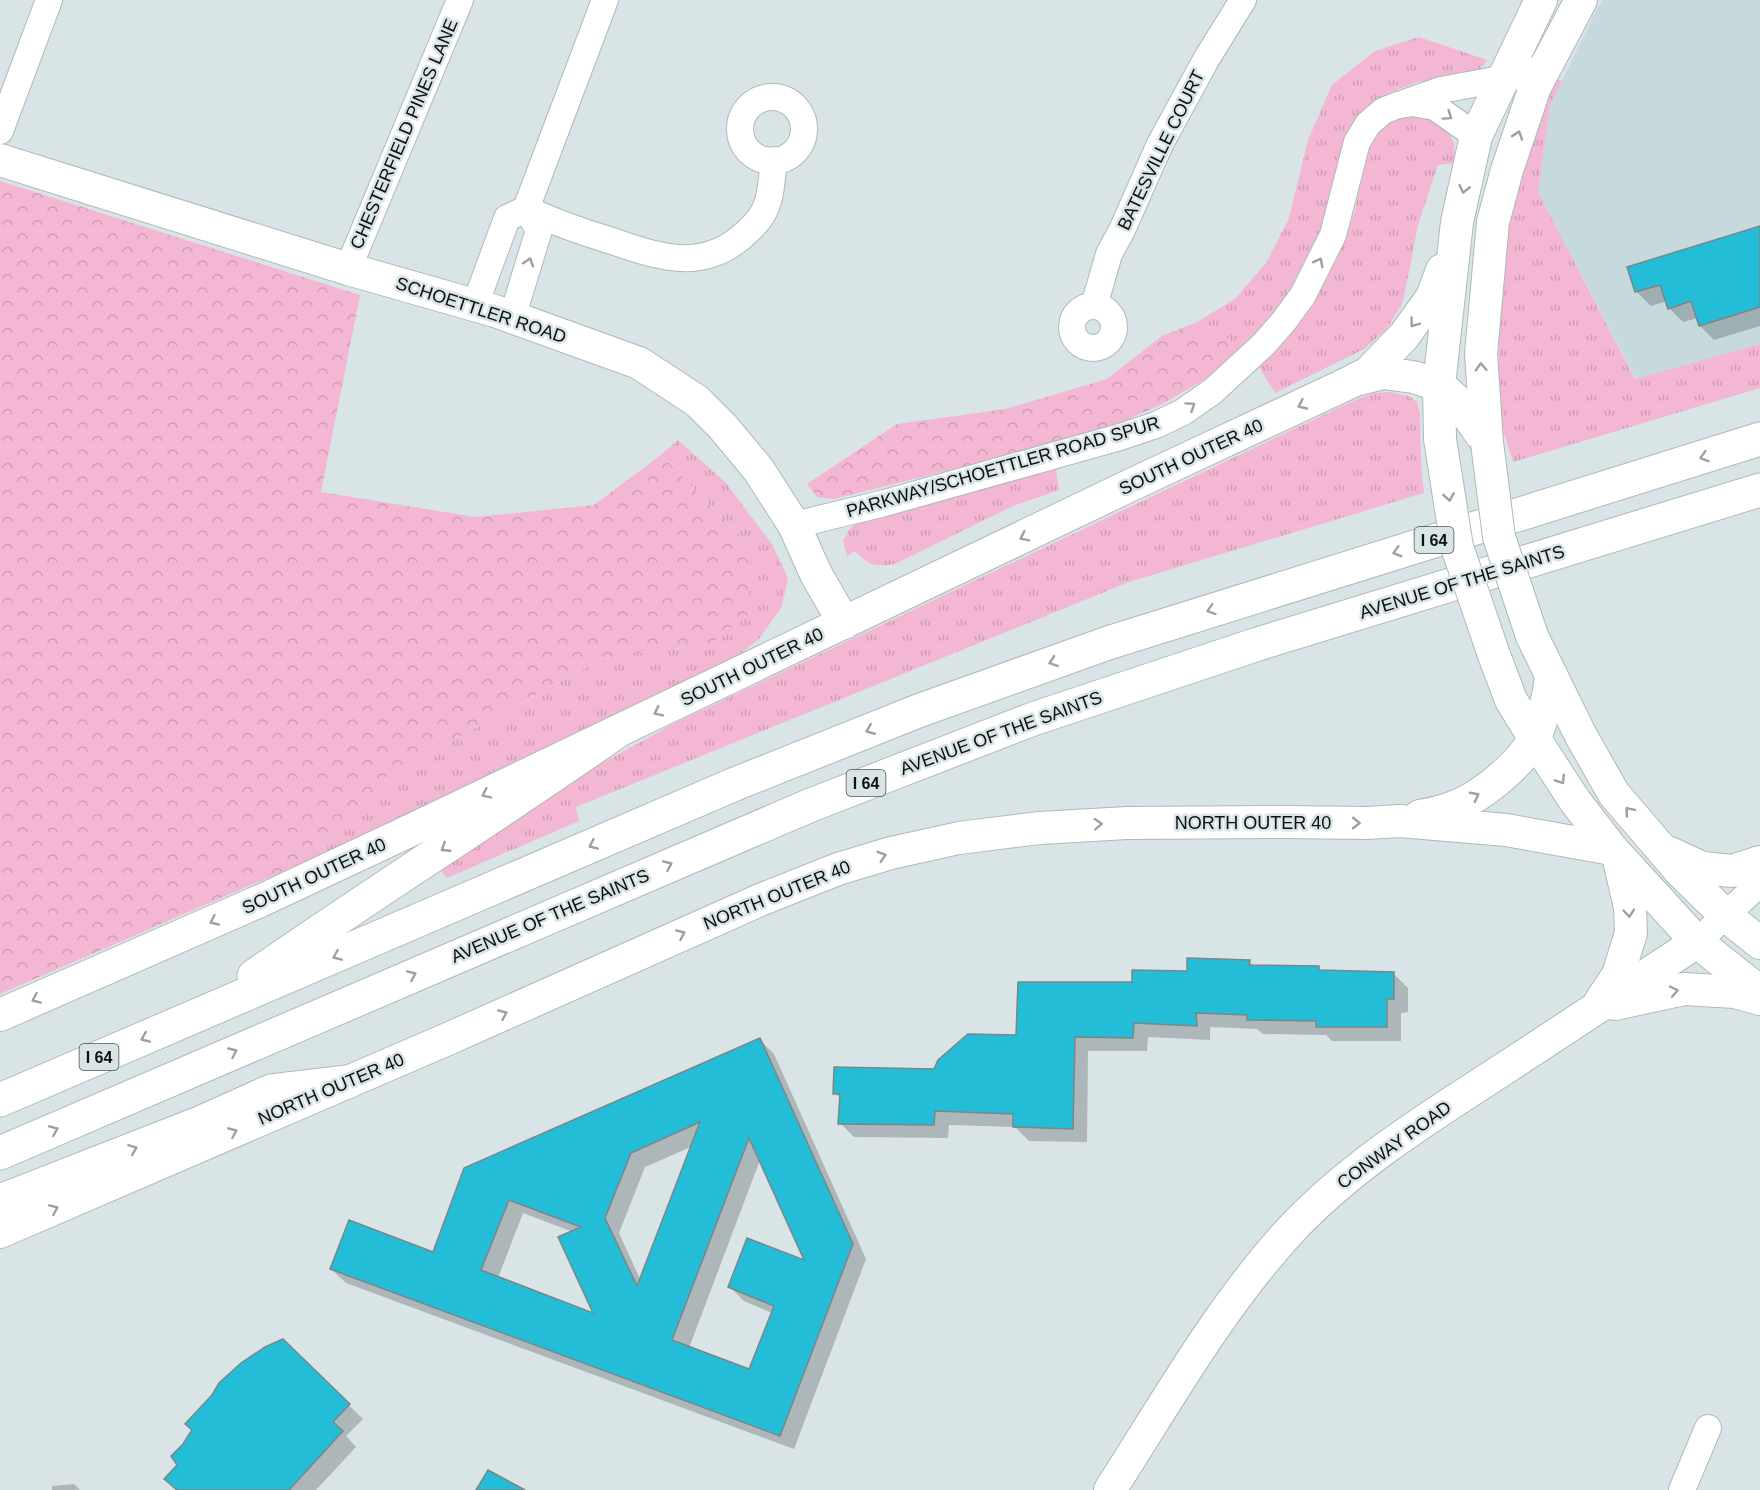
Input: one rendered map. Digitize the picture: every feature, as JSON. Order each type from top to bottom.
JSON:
[{"type":"highway","name":"I 64","points":[[0,1100],[735,784],[998,681],[1108,643],[1760,440]]},
{"type":"highway","name":"AVENUE OF THE SAINTS","points":[[0,1153],[811,805],[990,735],[1258,644],[1760,490]]},
{"type":"highway","points":[[198,1015],[333,921],[524,796],[615,733]]},
{"type":"highway","points":[[0,1201],[202,1122],[271,1091],[347,1082]]},
{"type":"street","points":[[0,131],[49,0]]},
{"type":"street","name":"CHESTERFIELD PINES LANE","points":[[348,269],[460,0]]},
{"type":"street","points":[[475,305],[507,218],[526,209],[604,0]]},
{"type":"street","name":"BATESVILLE COURT","points":[[1094,306],[1109,254],[1160,144],[1207,58],[1243,0]]},
{"type":"street","points":[[1541,0],[1476,136],[1455,232],[1439,385],[1440,439],[1457,547],[1511,700],[1575,801],[1615,852],[1697,942],[1760,992]]},
{"type":"street","points":[[1581,0],[1535,87],[1493,222],[1481,354],[1483,432],[1499,537],[1532,636],[1580,734],[1614,794],[1681,872],[1725,915],[1760,943]]},
{"type":"street","name":"PARKWAY/SCHOETTLER ROAD SPUR","points":[[794,525],[881,504],[1120,437],[1156,425],[1183,411],[1231,375],[1264,344],[1303,296],[1333,235],[1357,142],[1368,124],[1383,111],[1441,90],[1528,74],[1546,64]]},
{"type":"street","points":[[1398,105],[1413,103],[1435,107],[1476,136]]},
{"type":"street","name":"SCHOETTLER ROAD","points":[[0,160],[348,269],[475,305],[639,363],[697,401],[723,427],[758,469],[794,525],[816,574],[844,623]]},
{"type":"street","points":[[526,209],[561,225],[656,256],[681,259],[706,256],[727,248],[758,222],[768,202],[774,160]]},
{"type":"street","points":[[512,318],[539,230],[526,209]]},
{"type":"street","points":[[1355,380],[1368,373],[1404,336],[1432,297],[1455,232]]},
{"type":"street","name":"SOUTH OUTER 40","points":[[0,1015],[260,901],[1355,380],[1383,373],[1413,377],[1439,385],[1459,403],[1483,432]]},
{"type":"street","points":[[1400,821],[1453,808],[1484,792],[1512,767],[1534,738],[1551,684],[1551,675]]},
{"type":"street","name":"NORTH OUTER 40","points":[[0,1232],[760,900],[838,869],[891,853],[959,838],[1061,826],[1127,823],[1400,821],[1506,830],[1615,852]]},
{"type":"street","points":[[1662,850],[1702,868],[1732,872],[1760,862]]},
{"type":"street","points":[[1596,1008],[1618,975],[1630,933],[1630,907],[1615,852]]},
{"type":"street","name":"CONWAY ROAD","points":[[1110,1490],[1209,1335],[1247,1281],[1289,1232],[1333,1190],[1405,1132],[1697,942],[1760,883]]},
{"type":"street","points":[[1596,1008],[1684,989],[1735,992],[1760,999]]},
{"type":"street","points":[[1682,1490],[1708,1428]]},
{"type":"shaded area","points":[[1603,0],[1760,0],[1760,344],[1636,379],[1538,192],[1550,105]]},
{"type":"green space","points":[[1419,37],[1487,60],[1478,72],[1468,79],[1417,82],[1387,94],[1367,109],[1308,264],[1279,310],[1236,356],[1201,343],[1197,322],[1235,299],[1266,263],[1289,218],[1308,140],[1332,85],[1375,51]]},
{"type":"green space","points":[[1552,78],[1562,81],[1550,105],[1538,192],[1635,379],[1760,344],[1760,388],[1513,462],[1505,436],[1496,435],[1502,259],[1514,176]]},
{"type":"green space","points":[[1419,112],[1446,128],[1454,143],[1455,163],[1438,165],[1418,225],[1403,302],[1387,329],[1364,349],[1275,393],[1259,367],[1299,323],[1337,258],[1355,211],[1368,151],[1376,133],[1386,123]]},
{"type":"green space","points":[[0,181],[360,295],[321,492],[475,517],[594,505],[661,455],[750,546],[749,614],[711,644],[603,658],[388,776],[320,855],[0,994]]},
{"type":"green space","points":[[1197,322],[1202,343],[1229,338],[1236,356],[1202,381],[1164,403],[1100,432],[834,499],[817,497],[807,484],[897,424],[1006,409],[1107,379],[1162,336]]},
{"type":"green space","points":[[1390,392],[1409,396],[1417,402],[1420,413],[1424,493],[1129,582],[576,807],[579,821],[447,878],[438,867],[591,769],[677,722],[1355,400],[1374,393]]},
{"type":"green space","points":[[678,440],[725,482],[772,544],[788,578],[781,608],[759,639],[732,660],[320,855],[388,776],[603,658],[711,644],[750,546],[661,455]]},
{"type":"green space","points":[[1056,469],[1059,490],[1013,506],[895,564],[873,564],[855,551],[847,556],[843,541],[849,530],[858,522]]},
{"type":"building","points":[[1760,226],[1760,307],[1699,326],[1691,301],[1668,309],[1660,285],[1635,292],[1627,267]]},
{"type":"building","points":[[1187,958],[1250,960],[1249,965],[1319,966],[1319,970],[1394,972],[1394,999],[1387,999],[1387,1027],[1316,1027],[1316,1021],[1247,1020],[1247,1015],[1196,1013],[1197,1026],[1134,1023],[1133,1038],[1075,1037],[1073,1129],[1013,1127],[1013,1114],[935,1111],[934,1125],[838,1124],[840,1094],[833,1094],[834,1067],[934,1069],[938,1060],[968,1034],[1016,1035],[1018,982],[1132,982],[1132,970],[1187,971]]},
{"type":"building","points":[[760,1038],[853,1244],[780,1436],[330,1269],[349,1220],[433,1252],[464,1168]],"holes":[[[700,1122],[637,1286],[605,1218],[631,1153]],[[749,1138],[804,1260],[747,1238],[728,1287],[774,1306],[749,1369],[672,1340]],[[509,1200],[581,1227],[558,1237],[593,1313],[481,1270]]]},
{"type":"building","points":[[283,1339],[350,1404],[333,1422],[343,1431],[289,1490],[177,1490],[164,1479],[177,1465],[171,1456],[192,1430],[185,1424],[212,1395],[219,1383],[241,1363],[265,1347]]},
{"type":"building","points":[[488,1470],[525,1490],[476,1490]]}]
